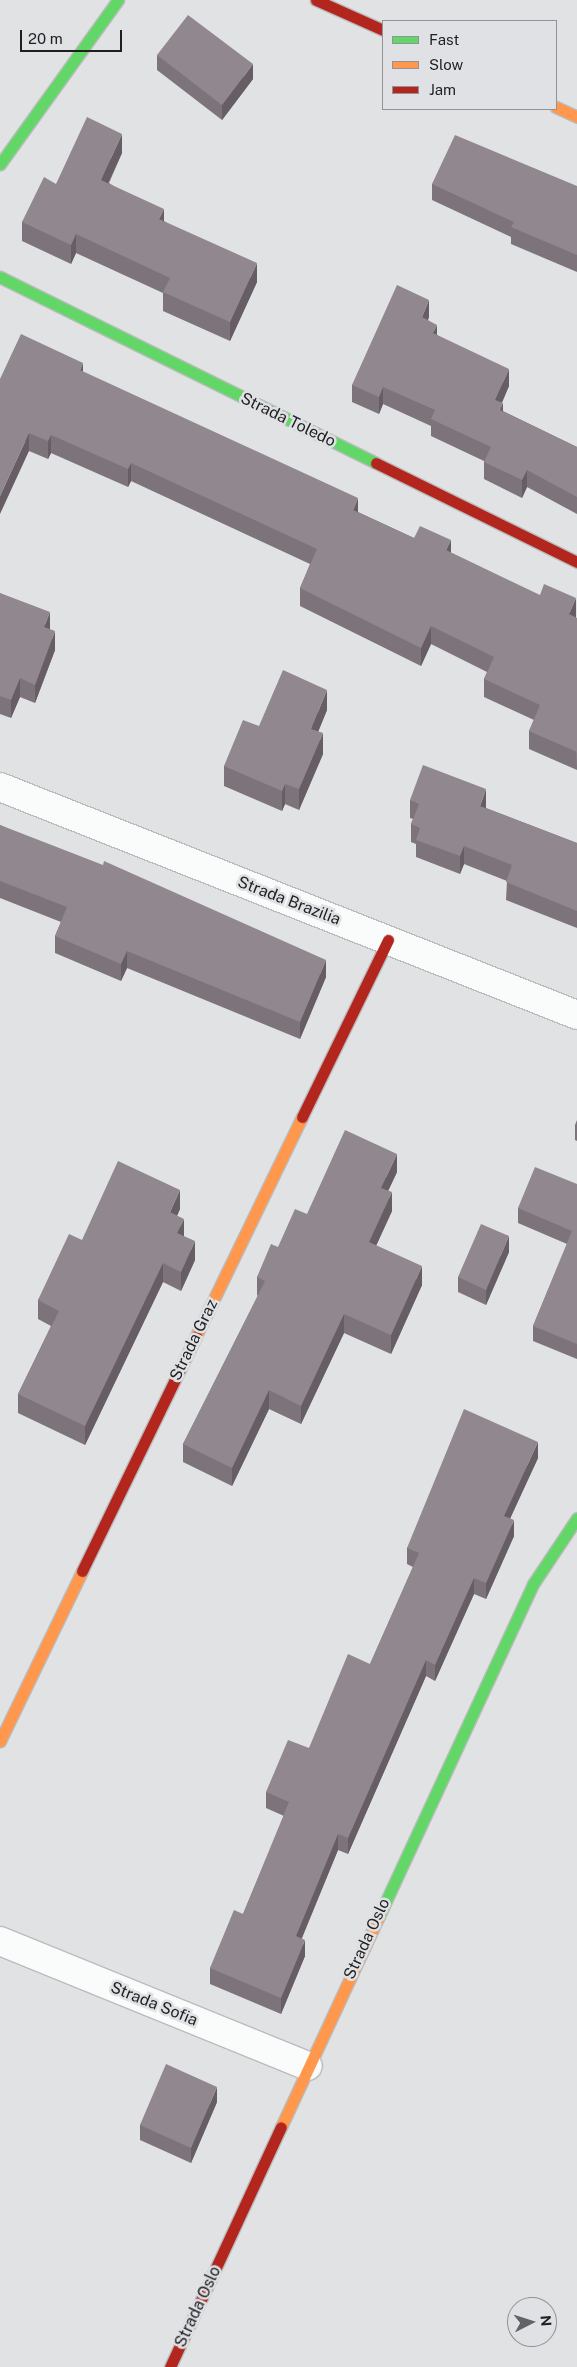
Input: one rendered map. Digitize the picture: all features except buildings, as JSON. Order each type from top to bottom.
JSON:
[{"type":"street","points":[[0,164],[118,0]]},
{"type":"street","points":[[316,0],[382,30]]},
{"type":"street","points":[[557,108],[577,117]]},
{"type":"street","name":"Strada Toledo","points":[[0,277],[577,562]]},
{"type":"street","name":"Strada Brazilia","points":[[0,787],[577,1015]]},
{"type":"street","name":"Strada Graz","points":[[0,1741],[388,940]]},
{"type":"street","name":"Strada Oslo","points":[[170,2367],[533,1584],[577,1518]]},
{"type":"street","name":"Strada Sofia","points":[[0,1942],[308,2066]]},
{"type":"traffic: fast","points":[[0,164],[118,0]]},
{"type":"traffic: fast","points":[[0,277],[376,463]]},
{"type":"traffic: fast","points":[[379,1916],[533,1584],[577,1518]]},
{"type":"traffic: slow","points":[[557,107],[577,117]]},
{"type":"traffic: slow","points":[[196,1336],[302,1117]]},
{"type":"traffic: slow","points":[[0,1741],[82,1571]]},
{"type":"traffic: slow","points":[[281,2127],[379,1916]]},
{"type":"traffic: jam","points":[[316,0],[382,30]]},
{"type":"traffic: jam","points":[[376,463],[577,562]]},
{"type":"traffic: jam","points":[[302,1117],[388,940]]},
{"type":"traffic: jam","points":[[82,1571],[196,1336]]},
{"type":"traffic: jam","points":[[170,2367],[281,2127]]}]
